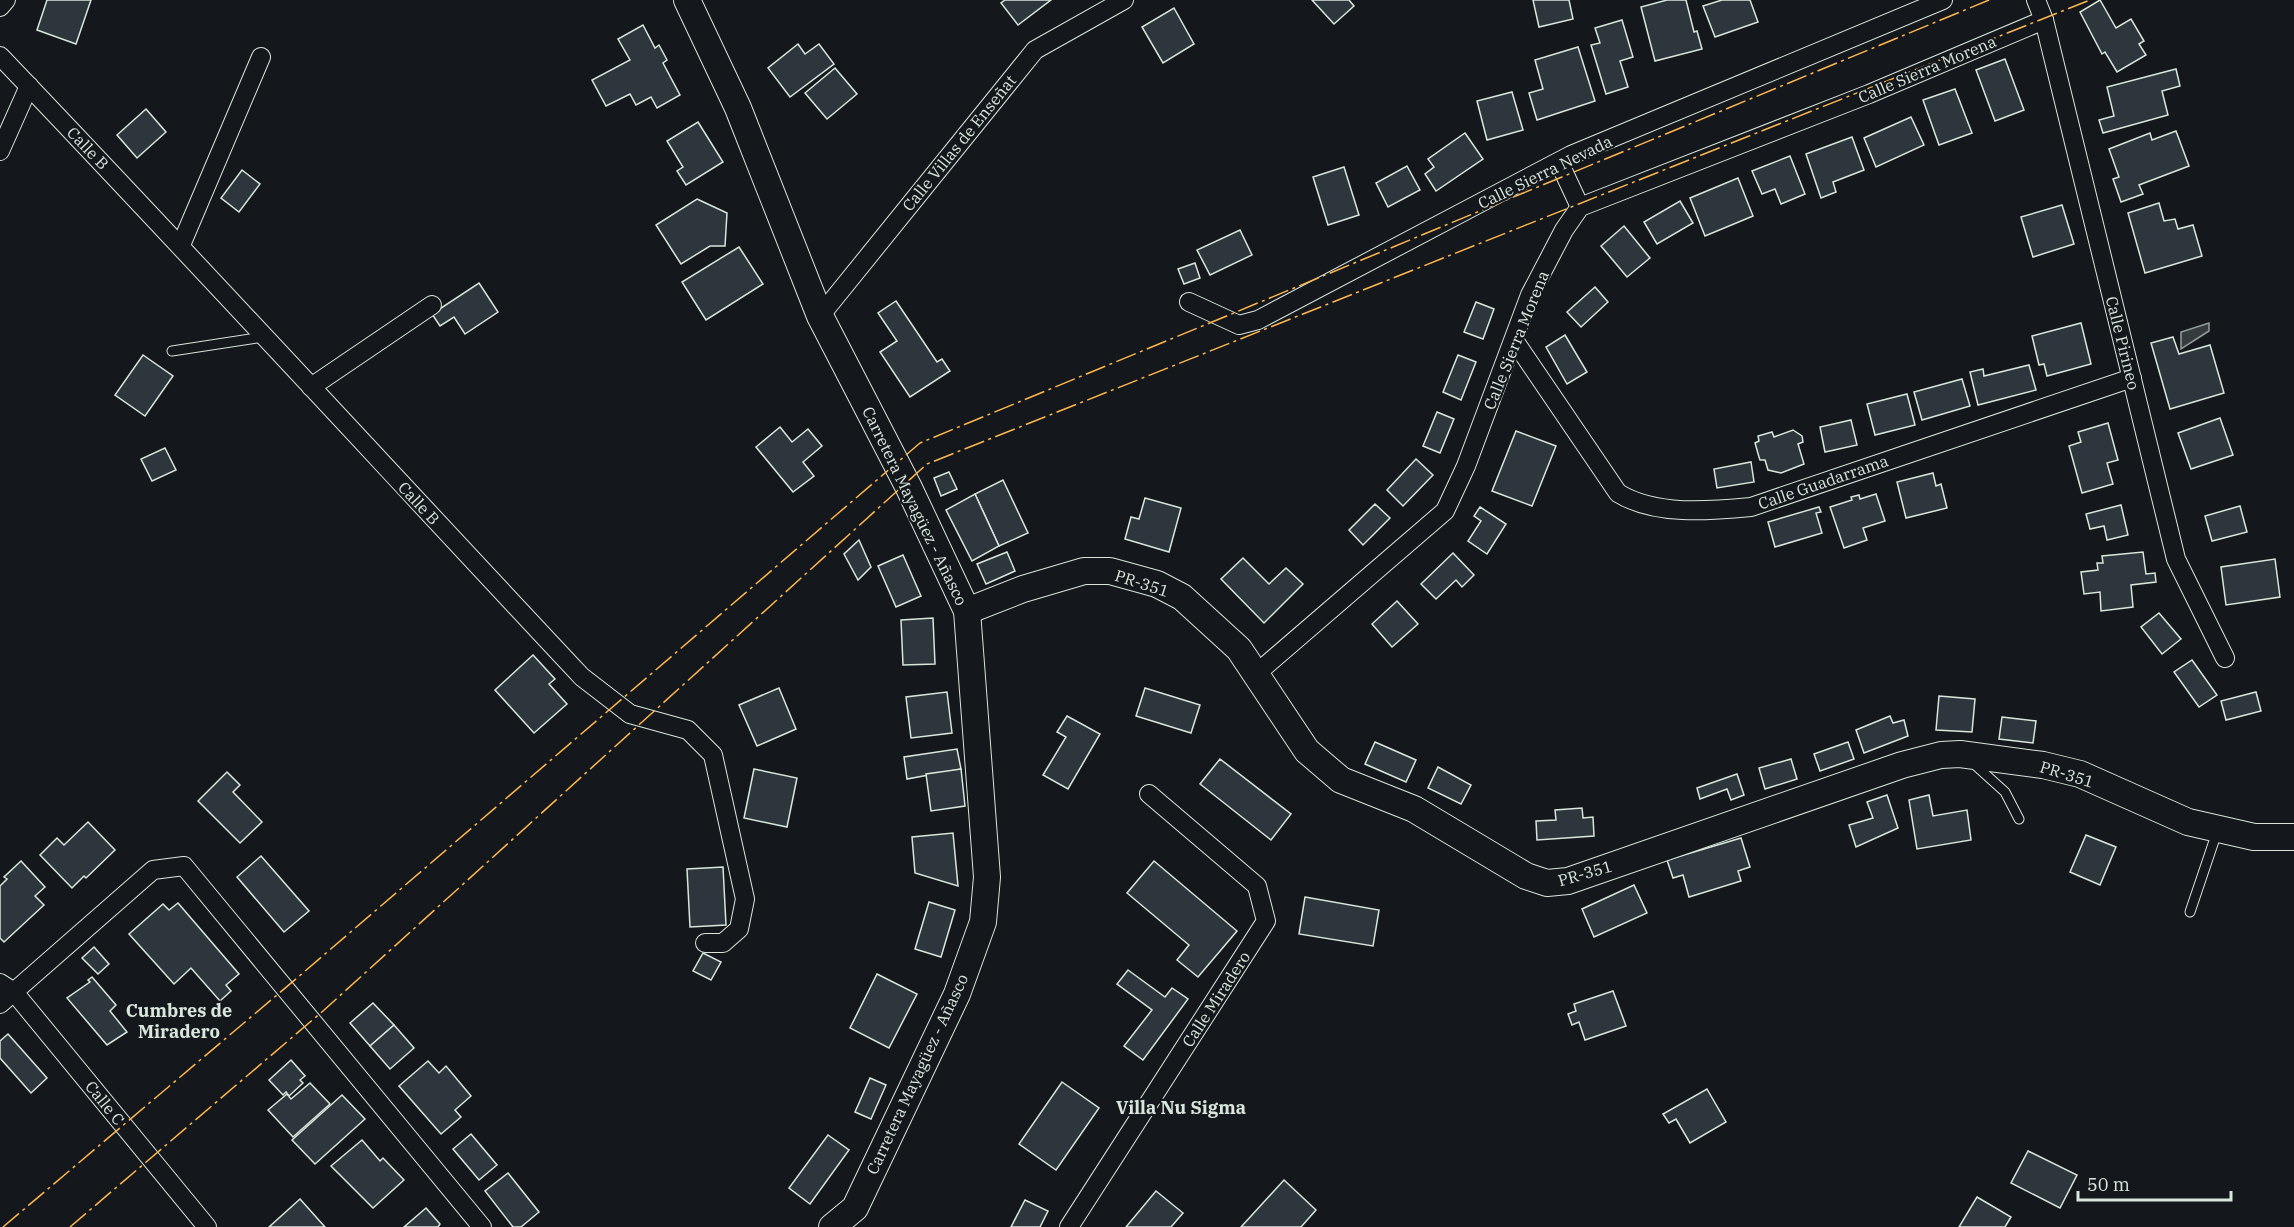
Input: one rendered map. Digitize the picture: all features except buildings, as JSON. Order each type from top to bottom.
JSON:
[{"type":"street","points":[[0,7],[6,0]]},
{"type":"street","name":"Carretera Mayagüez - Añasco","points":[[687,0],[738,108],[820,316],[909,488],[967,611],[987,877],[982,922],[957,993],[855,1208],[832,1227]]},
{"type":"street","name":"Calle Villas de Enseñat","points":[[820,316],[1035,50],[1124,0]]},
{"type":"street","name":"Calle Sierra Nevada","points":[[1189,302],[1239,325],[1258,320],[1559,162],[1943,0]]},
{"type":"street","name":"Calle Pirineo","points":[[2036,0],[2044,20],[2176,559],[2224,658]]},
{"type":"street","name":"Calle Sierra Morena","points":[[1257,673],[1445,511],[1466,466],[1530,295],[1564,230],[1580,207],[1869,94],[2044,20]]},
{"type":"street","name":"Calle B","points":[[0,56],[181,245],[263,337],[582,677],[630,714],[688,730],[713,755],[745,899],[739,929],[723,943],[705,943]]},
{"type":"street","points":[[181,245],[261,57]]},
{"type":"street","points":[[0,151],[29,86]]},
{"type":"street","points":[[1559,162],[1580,207]]},
{"type":"street","points":[[311,387],[432,304]]},
{"type":"street","name":"Calle Guadarrama","points":[[1514,340],[1618,493],[1635,504],[1702,510],[1751,507],[2132,378]]},
{"type":"street","name":"PR-351","points":[[967,611],[1023,589],[1084,571],[1110,572],[1157,584],[1182,597],[1239,649],[1307,751],[1341,780],[1414,809],[1526,876],[1547,883],[1568,881],[1941,754],[2018,760],[2080,774],[2188,822],[2254,837],[2294,837]]},
{"type":"street","name":"Calle Miradero","points":[[1070,1227],[1266,921],[1257,886],[1149,794]]},
{"type":"street","points":[[0,1004],[7,988],[153,870],[184,866],[482,1227]]},
{"type":"street","name":"Calle C","points":[[7,988],[207,1227]]},
{"type":"lane","points":[[172,351],[263,337]]},
{"type":"lane","points":[[1959,754],[1996,781],[2016,808],[2019,819]]},
{"type":"lane","points":[[2190,912],[2218,830]]},
{"type":"shaded area","points":[[2209,323],[2209,331],[2181,349],[2181,332]]},
{"type":"power","points":[[3,1227],[920,443],[1989,0]]},
{"type":"power","points":[[70,1227],[323,1011],[927,464],[2090,0]]},
{"type":"district","name":"Cumbres de Miradero","points":[[179,1021]]},
{"type":"district","name":"Villa Nu Sigma","points":[[1181,1108]]}]
